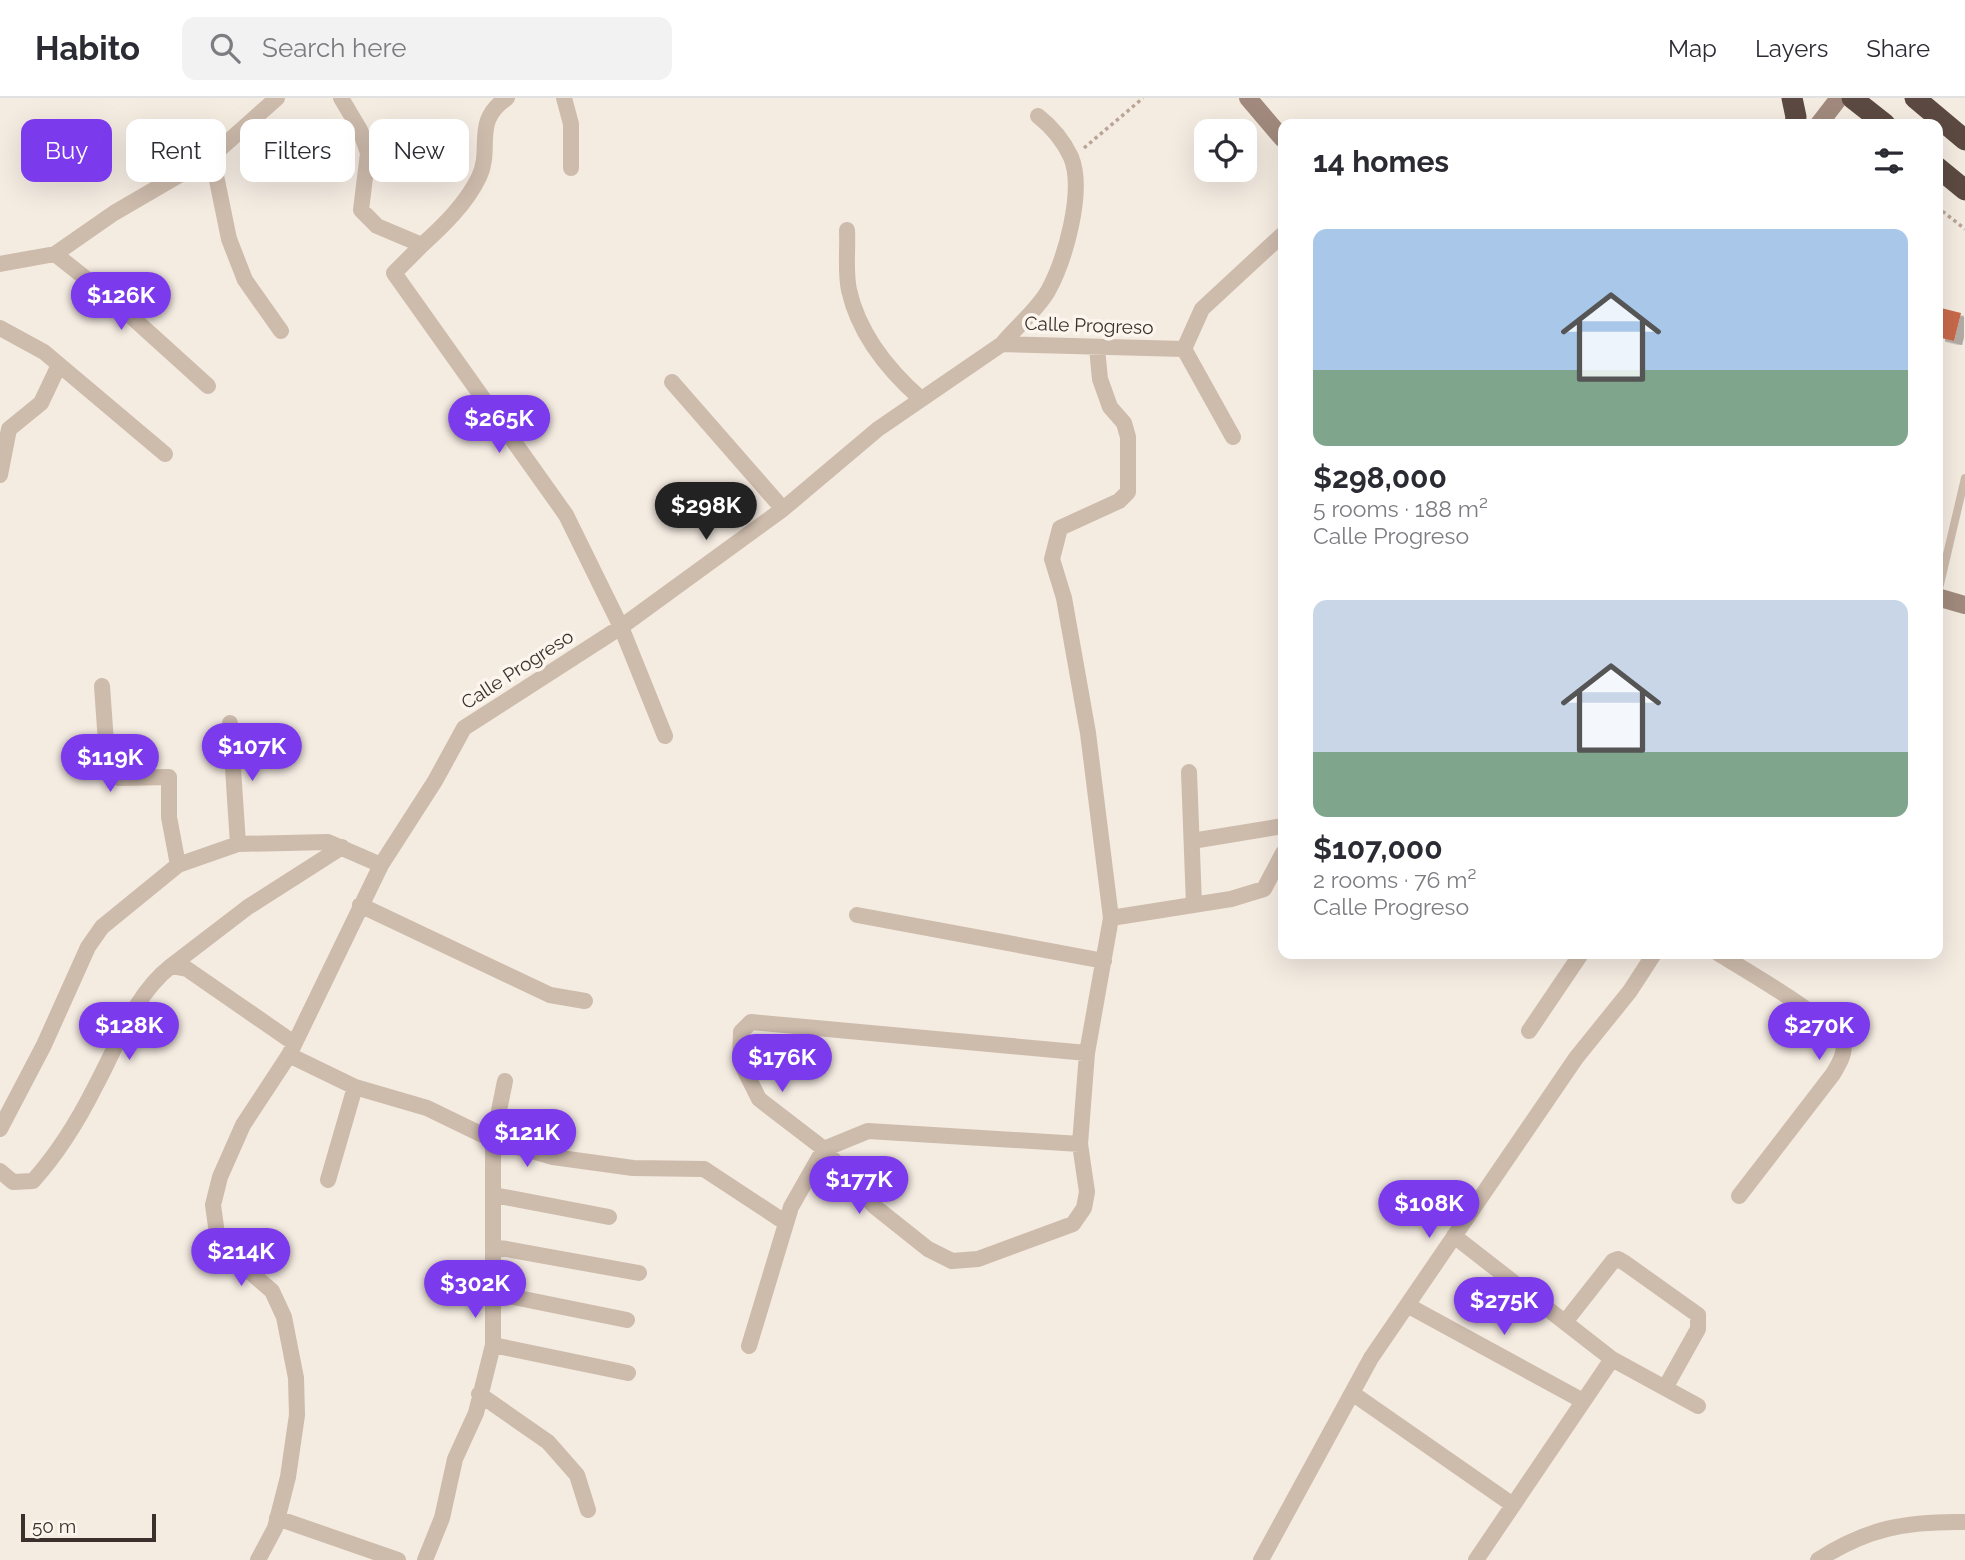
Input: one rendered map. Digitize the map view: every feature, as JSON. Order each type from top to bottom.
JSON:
[{"type":"highway","points":[[1792,98],[1795,119]]},
{"type":"highway","points":[[1852,98],[1879,119]]},
{"type":"highway","points":[[1915,98],[1941,119]]},
{"type":"highway","points":[[1933,98],[1965,138]]},
{"type":"highway","points":[[1943,120],[1965,138]]},
{"type":"highway","points":[[1943,172],[1962,187]]},
{"type":"highway","points":[[1943,179],[1962,187]]},
{"type":"street","points":[[226,144],[277,98]]},
{"type":"street","points":[[341,98],[360,130],[368,153],[361,210],[377,226],[422,245]]},
{"type":"street","points":[[507,98],[500,103],[484,127],[480,176],[444,225],[394,273],[566,515],[621,626],[665,736]]},
{"type":"street","points":[[564,98],[571,124],[570,168]]},
{"type":"street","points":[[1248,98],[1278,133]]},
{"type":"street","points":[[1823,119],[1839,98]]},
{"type":"street","points":[[1002,344],[1047,293],[1063,256],[1075,184],[1072,159],[1055,130],[1038,116]]},
{"type":"street","points":[[0,264],[55,254],[168,182]]},
{"type":"street","points":[[217,182],[229,239],[245,280],[281,331]]},
{"type":"street","points":[[847,230],[849,289],[861,326],[892,374],[921,399]]},
{"type":"street","points":[[1233,437],[1184,349],[1202,309],[1278,239]]},
{"type":"street","points":[[55,254],[113,300],[208,386]]},
{"type":"street","points":[[0,328],[44,352],[165,454]]},
{"type":"street","name":"Calle Progreso","points":[[258,1560],[277,1518],[288,1477],[297,1416],[296,1378],[284,1317],[272,1291],[228,1252],[217,1234],[213,1205],[220,1177],[243,1125],[291,1049],[381,865],[435,782],[464,729],[621,626],[783,509],[878,429],[1002,344],[1184,349]]},
{"type":"street","points":[[1087,1053],[751,1022],[741,1032],[740,1061],[759,1099],[824,1149],[874,1206],[928,1250],[952,1261],[978,1259],[1073,1224],[1084,1208],[1087,1192],[1080,1144],[1087,1053],[1111,918],[1088,733],[1064,598],[1052,559],[1060,528],[1119,502],[1128,492],[1128,437],[1124,423],[1110,407],[1100,379],[1097,348]]},
{"type":"street","points":[[0,475],[9,429],[41,403],[59,365]]},
{"type":"street","points":[[672,382],[783,509]]},
{"type":"street","points":[[1943,599],[1965,605]]},
{"type":"street","points":[[102,686],[108,771],[120,778],[169,777],[169,817],[178,865]]},
{"type":"street","points":[[230,723],[238,844]]},
{"type":"street","points":[[1189,772],[1194,905]]},
{"type":"street","points":[[1192,841],[1278,827]]},
{"type":"street","points":[[0,1129],[44,1045],[88,947],[102,927],[178,865],[238,844],[328,842],[381,865]]},
{"type":"street","points":[[0,1171],[13,1182],[33,1181],[55,1157],[95,1089],[136,1007],[155,978],[248,907],[342,847]]},
{"type":"street","points":[[1111,918],[1194,905],[1264,889],[1278,862]]},
{"type":"street","points":[[360,905],[550,995],[585,1001]]},
{"type":"street","points":[[858,915],[1104,961]]},
{"type":"street","points":[[1529,1031],[1578,959]]},
{"type":"street","points":[[1261,1560],[1371,1358],[1576,1058],[1630,991],[1651,959]]},
{"type":"street","points":[[1727,959],[1802,1006],[1833,1030],[1843,1045],[1843,1055],[1833,1074],[1739,1196]]},
{"type":"street","points":[[171,966],[187,969],[291,1049],[355,1087],[427,1108],[492,1140],[553,1157],[633,1168],[704,1169],[786,1223]]},
{"type":"street","points":[[425,1560],[442,1518],[455,1459],[475,1413],[493,1345],[495,1247],[492,1140],[505,1081]]},
{"type":"street","points":[[328,1180],[355,1087]]},
{"type":"street","points":[[749,1346],[791,1207],[824,1149],[868,1131],[1080,1144]]},
{"type":"street","points":[[494,1195],[609,1217]]},
{"type":"street","points":[[1454,1236],[1612,1359],[1698,1406]]},
{"type":"street","points":[[495,1247],[639,1273]]},
{"type":"street","points":[[1565,1322],[1613,1261],[1618,1259],[1625,1263],[1698,1315],[1698,1329],[1665,1388]]},
{"type":"street","points":[[494,1293],[627,1320]]},
{"type":"street","points":[[1407,1305],[1583,1401]]},
{"type":"street","points":[[493,1345],[628,1373]]},
{"type":"street","points":[[1476,1560],[1612,1359]]},
{"type":"street","points":[[1352,1393],[1513,1505]]},
{"type":"street","points":[[479,1394],[548,1442],[577,1475],[588,1510]]},
{"type":"street","points":[[277,1518],[398,1560]]},
{"type":"street","points":[[1818,1560],[1850,1539],[1891,1527],[1965,1522]]},
{"type":"lane","points":[[1943,572],[1965,478]]},
{"type":"path","points":[[1072,159],[1143,98]]},
{"type":"path","points":[[1943,212],[1965,229]]},
{"type":"building","points":[[1943,308],[1961,313],[1954,341],[1943,338]]}]
